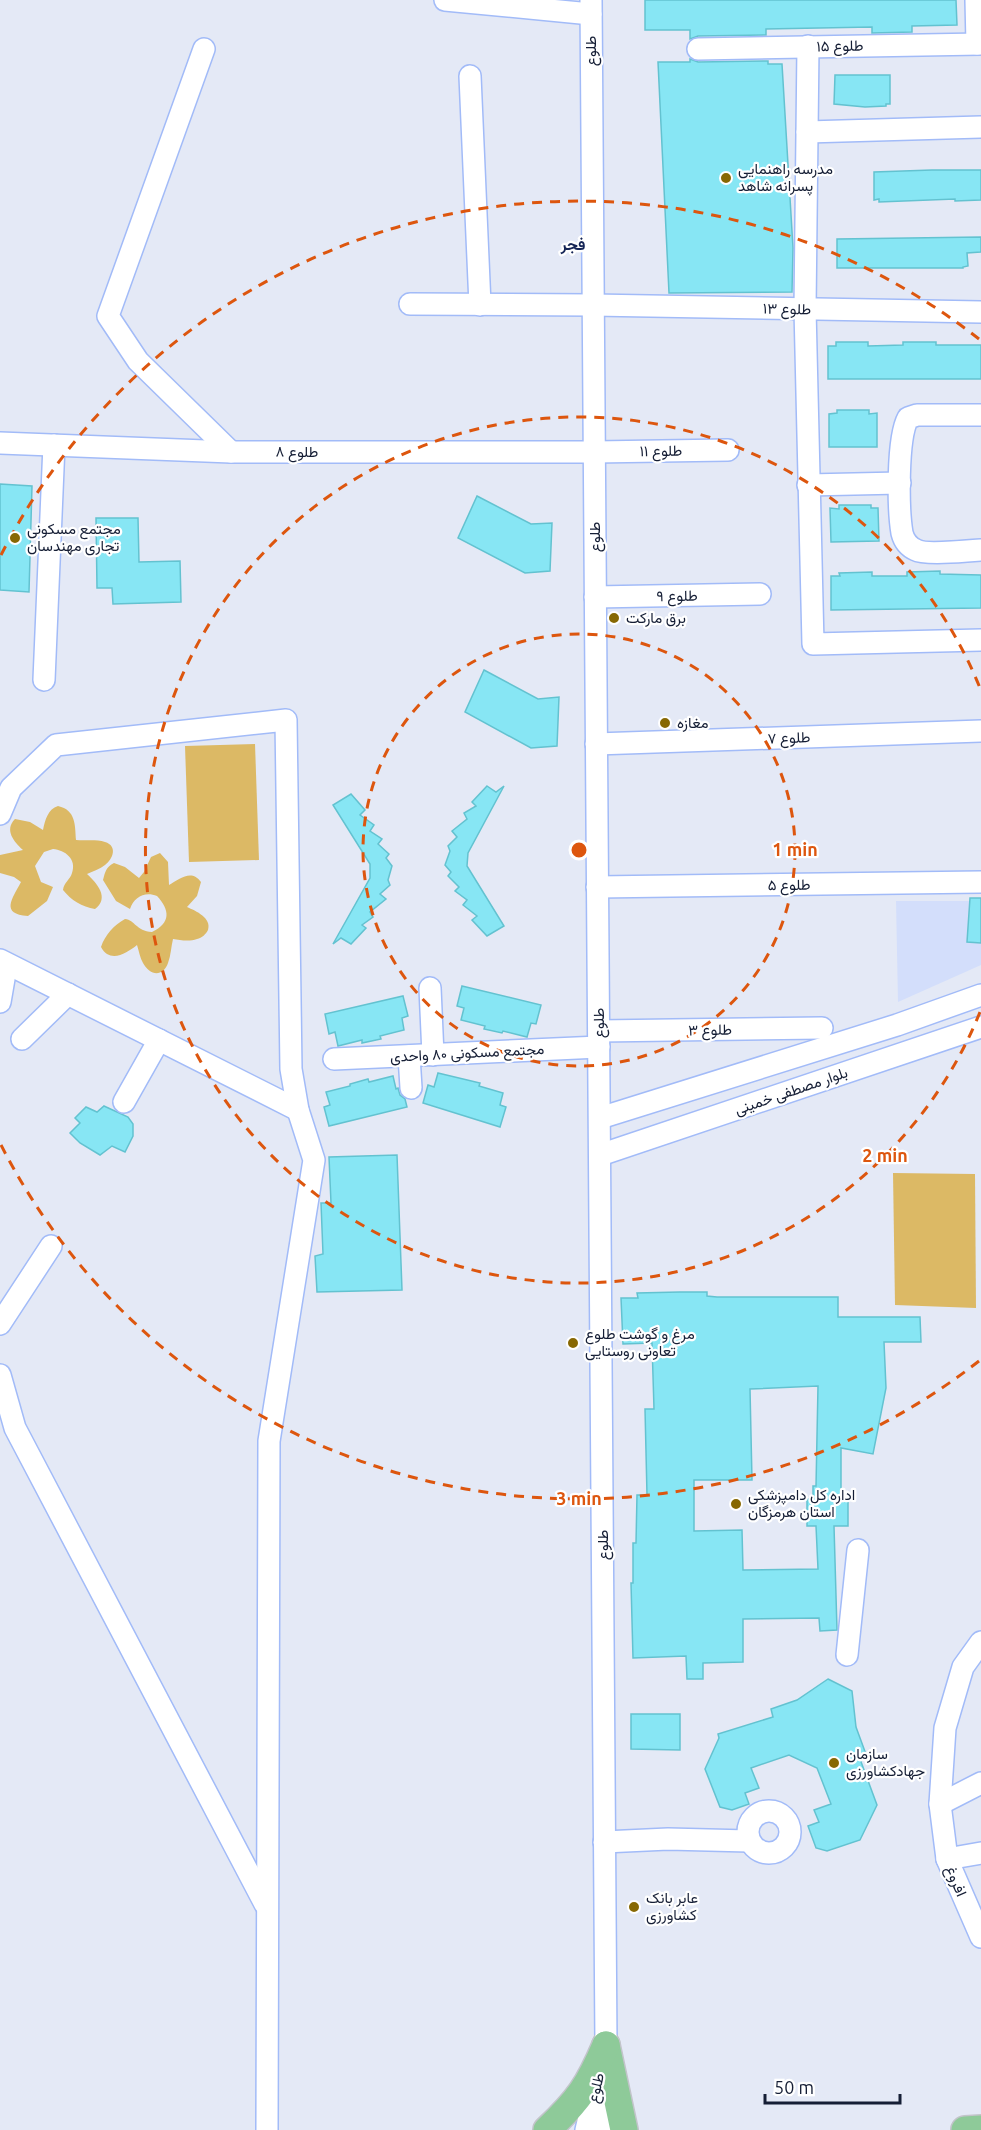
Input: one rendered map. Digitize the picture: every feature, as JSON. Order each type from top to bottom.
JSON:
[{"type":"main road","points":[[548,2130],[579,2098],[591,2079],[606,2045]]},
{"type":"main road","points":[[606,2045],[624,2130]]},
{"type":"main road","points":[[965,2130],[981,2129]]},
{"type":"street","points":[[445,0],[591,7]]},
{"type":"street","points":[[976,0],[979,44]]},
{"type":"street","name":"طلوع","points":[[591,7],[606,2045],[602,2130]]},
{"type":"street","name":"طلوع ۱۵","points":[[698,49],[979,44]]},
{"type":"street","points":[[808,46],[805,309],[813,644],[981,640]]},
{"type":"street","points":[[204,49],[108,316],[138,361],[231,452]]},
{"type":"street","points":[[470,76],[480,305]]},
{"type":"street","points":[[807,132],[981,127]]},
{"type":"street","name":"طلوع ۱۳","points":[[410,304],[981,312]]},
{"type":"street","points":[[981,415],[917,415],[908,418],[903,428],[900,483],[902,535],[908,545],[919,552],[981,550]]},
{"type":"street","name":"طلوع ۸","points":[[0,443],[231,452],[594,452]]},
{"type":"street","points":[[45,680],[54,445]]},
{"type":"street","name":"طلوع ۱۱","points":[[594,452],[728,450]]},
{"type":"street","points":[[808,485],[900,483]]},
{"type":"street","name":"طلوع ۹","points":[[595,597],[760,594]]},
{"type":"street","points":[[0,814],[11,788],[56,746],[286,720],[291,1070],[298,1110],[314,1160],[269,1441],[267,2130]]},
{"type":"street","name":"طلوع ۷","points":[[596,744],[981,731]]},
{"type":"street","name":"طلوع ۵","points":[[597,887],[981,882]]},
{"type":"street","points":[[0,961],[298,1110]]},
{"type":"street","points":[[0,961],[5,973],[0,1002]]},
{"type":"street","points":[[430,988],[434,1055]]},
{"type":"street","points":[[22,1039],[68,994]]},
{"type":"street","name":"بلوار مصطفی خمینی","points":[[600,1118],[769,1066],[954,1006],[981,995]]},
{"type":"street","name":"بلوار مصطفی خمینی","points":[[600,1155],[981,1027]]},
{"type":"street","name":"طلوع ۳","points":[[599,1039],[822,1028]]},
{"type":"street","name":"مجتمع مسکونی ۸۰ واحدی","points":[[334,1059],[434,1055],[599,1039]]},
{"type":"street","points":[[124,1102],[159,1040]]},
{"type":"street","points":[[409,1056],[411,1088]]},
{"type":"street","points":[[769,1066],[778,1096]]},
{"type":"street","points":[[0,1324],[51,1246]]},
{"type":"street","points":[[0,1375],[15,1428],[267,1908]]},
{"type":"street","points":[[847,1655],[858,1550]]},
{"type":"street","name":"افروغ","points":[[981,1642],[963,1667],[945,1728],[940,1804],[947,1859],[981,1937]]},
{"type":"street","points":[[940,1804],[981,1783]]},
{"type":"street","points":[[604,1842],[668,1839],[749,1841]]},
{"type":"street","points":[[947,1859],[981,1853]]},
{"type":"street","name":"طلوع","points":[[586,2130],[606,2045]]},
{"type":"shaded area","points":[[255,744],[259,860],[189,862],[185,746]]},
{"type":"shaded area","points":[[58,806],[71,815],[75,824],[76,840],[102,841],[112,846],[113,853],[108,862],[87,874],[98,886],[102,895],[101,900],[95,909],[81,905],[66,894],[63,890],[71,875],[73,863],[66,853],[53,849],[44,852],[35,866],[41,882],[53,887],[47,901],[28,916],[19,915],[11,909],[11,905],[21,882],[14,877],[0,873],[0,855],[23,850],[14,840],[10,827],[15,819],[30,822],[43,830],[49,812]]},
{"type":"shaded area","points":[[160,853],[168,862],[169,885],[190,875],[201,882],[197,896],[187,907],[202,915],[209,926],[202,937],[194,940],[173,939],[166,968],[156,973],[146,967],[137,945],[124,954],[114,956],[109,955],[101,947],[110,931],[125,919],[139,928],[152,932],[163,925],[166,916],[164,906],[157,896],[148,894],[137,898],[130,909],[116,901],[103,880],[106,870],[114,863],[125,867],[139,878],[151,857]]},
{"type":"shaded area","points":[[896,901],[981,901],[981,965],[898,1002]]},
{"type":"shaded area","points":[[893,1173],[975,1174],[976,1308],[895,1305]]},
{"type":"building","points":[[645,0],[956,0],[957,25],[912,26],[912,32],[872,33],[872,27],[766,29],[766,35],[698,36],[690,39],[690,30],[645,30]]},
{"type":"building","name":"مدرسه راهنمایی پسرانه شاهد","points":[[690,59],[698,62],[768,61],[768,64],[782,64],[793,248],[792,292],[669,293],[658,62],[690,62]]},
{"type":"building","points":[[835,75],[890,75],[890,104],[865,107],[834,104]]},
{"type":"building","points":[[981,170],[981,200],[879,202],[879,199],[874,200],[874,172]]},
{"type":"building","points":[[981,237],[981,252],[967,253],[968,266],[963,268],[837,268],[837,239]]},
{"type":"building","points":[[836,342],[868,342],[868,346],[903,345],[903,342],[981,345],[981,379],[828,379],[828,346],[836,346]]},
{"type":"building","points":[[837,410],[869,410],[869,414],[877,413],[877,447],[829,447],[829,414],[837,413]]},
{"type":"building","name":"مجتمع مسکونی تجاری مهندسان","points":[[0,484],[32,486],[29,592],[0,590]]},
{"type":"building","points":[[477,496],[531,524],[552,523],[550,571],[525,573],[458,538]]},
{"type":"building","points":[[839,505],[871,505],[871,508],[878,508],[879,541],[831,542],[830,508],[839,509]]},
{"type":"building","points":[[96,518],[138,518],[139,562],[180,561],[181,602],[113,604],[112,588],[97,588]]},
{"type":"building","points":[[940,571],[940,574],[981,575],[981,608],[831,610],[831,576],[840,576],[839,573],[872,572],[872,576],[907,576],[907,572]]},
{"type":"building","points":[[484,670],[538,699],[559,697],[557,746],[531,748],[465,712]]},
{"type":"building","points":[[487,786],[496,792],[504,786],[468,853],[467,866],[504,926],[487,936],[472,920],[477,916],[463,905],[467,900],[455,891],[459,887],[448,876],[451,872],[445,865],[450,851],[448,846],[457,837],[452,831],[467,819],[464,813],[476,806],[472,802]]},
{"type":"building","points":[[351,794],[365,810],[360,815],[374,825],[370,831],[382,839],[378,844],[389,854],[386,858],[392,866],[388,880],[390,885],[380,894],[386,899],[370,912],[373,917],[362,925],[366,928],[351,944],[341,938],[333,944],[370,878],[370,864],[333,805]]},
{"type":"building","points":[[970,898],[981,898],[981,943],[967,942]]},
{"type":"building","points":[[462,986],[541,1005],[536,1024],[531,1023],[527,1037],[484,1029],[485,1026],[461,1020],[464,1008],[457,1006]]},
{"type":"building","points":[[403,996],[408,1016],[402,1018],[404,1030],[380,1036],[381,1039],[362,1043],[362,1040],[338,1046],[335,1032],[329,1034],[325,1014]]},
{"type":"building","points":[[438,1073],[480,1083],[479,1086],[503,1093],[500,1105],[506,1107],[500,1127],[423,1103],[428,1085],[434,1087]]},
{"type":"building","points":[[393,1076],[396,1089],[398,1088],[400,1095],[405,1099],[407,1107],[329,1126],[324,1107],[330,1105],[326,1092],[368,1079],[369,1082]]},
{"type":"building","points":[[104,1106],[128,1117],[133,1124],[133,1136],[125,1152],[112,1146],[100,1155],[80,1143],[70,1133],[80,1123],[75,1118],[86,1107],[97,1112]]},
{"type":"building","points":[[397,1155],[402,1290],[317,1292],[315,1256],[323,1254],[321,1203],[331,1203],[329,1157]]},
{"type":"building","points":[[707,1292],[707,1296],[717,1297],[838,1297],[838,1317],[920,1317],[921,1342],[884,1342],[886,1388],[873,1454],[841,1448],[841,1499],[848,1499],[848,1526],[834,1526],[837,1630],[820,1631],[819,1618],[743,1619],[743,1662],[703,1663],[703,1679],[687,1679],[686,1656],[633,1658],[631,1583],[633,1583],[633,1543],[636,1543],[637,1495],[647,1495],[645,1409],[654,1409],[652,1343],[623,1344],[621,1298],[638,1298],[637,1293]],"holes":[[[818,1386],[816,1486],[813,1486],[813,1499],[807,1499],[807,1526],[816,1526],[818,1569],[743,1570],[742,1530],[694,1531],[694,1480],[752,1480],[750,1389]]]},
{"type":"building","name":"سازمان جهادکشاورزی","points":[[828,1679],[852,1691],[856,1727],[867,1757],[860,1759],[877,1805],[860,1840],[827,1851],[816,1848],[808,1826],[819,1822],[814,1810],[831,1804],[817,1768],[789,1755],[751,1768],[759,1788],[745,1793],[749,1804],[732,1810],[720,1807],[705,1769],[719,1738],[718,1734],[773,1717],[771,1709],[797,1700]]},
{"type":"building","points":[[631,1714],[680,1714],[680,1750],[631,1749]]},
{"type":"place","name":"مدرسه راهنمایی پسرانه شاهد","points":[[726,178]]},
{"type":"place","name":"مجتمع مسکونی تجاری مهندسان","points":[[15,538]]},
{"type":"place","name":"برق مارکت","points":[[614,618]]},
{"type":"place","name":"مغازه","points":[[665,723]]},
{"type":"place","name":"مرغ و گوشت طلوع تعاونی روستایی","points":[[573,1343]]},
{"type":"place","name":"اداره کل دامپزشکی استان هرمزگان","points":[[736,1504]]},
{"type":"place","name":"سازمان جهادکشاورزی","points":[[834,1763]]},
{"type":"place","name":"عابر بانک کشاورزی","points":[[634,1907]]},
{"type":"district","name":"فجر","points":[[573,244]]}]
